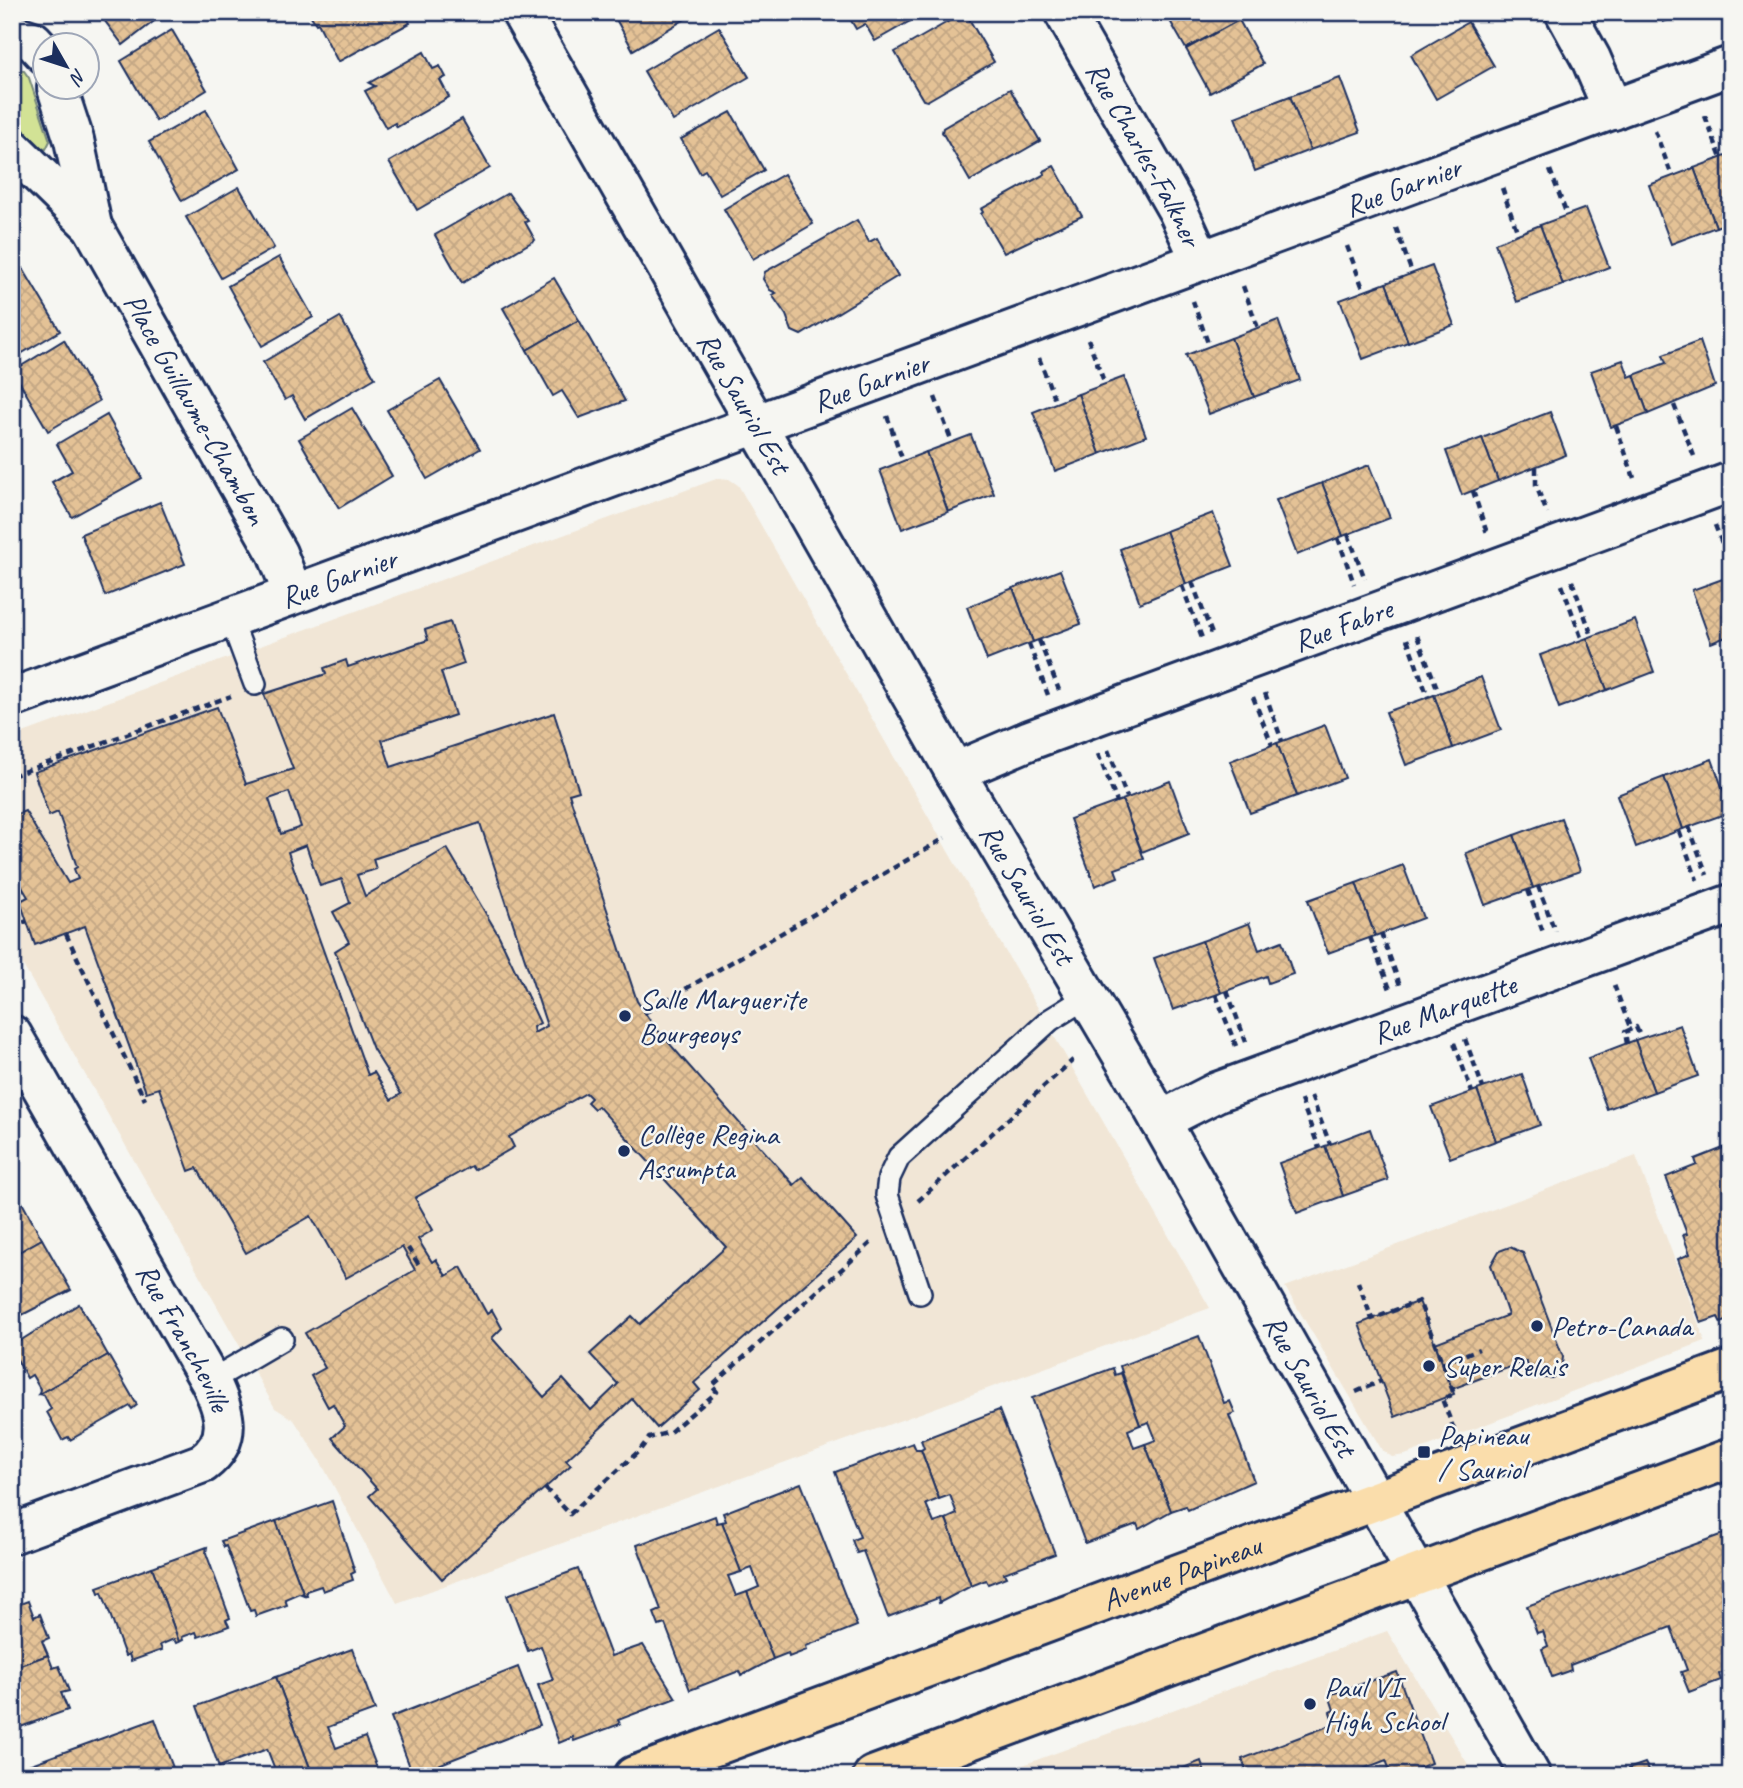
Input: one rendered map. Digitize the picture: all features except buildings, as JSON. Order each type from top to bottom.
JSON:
[{"type":"main road","name":"Avenue Papineau","points":[[634,1776],[1731,1369]]},
{"type":"main road","points":[[873,1776],[1731,1458]]},
{"type":"street","name":"Rue Sauriol Est","points":[[521,12],[955,772],[1160,1121],[1531,1776]]},
{"type":"street","name":"Rue Charles-Falkner","points":[[1064,12],[1178,211],[1201,261]]},
{"type":"street","points":[[1564,12],[1591,59],[1613,110]]},
{"type":"street","points":[[12,34],[32,41]]},
{"type":"street","name":"Rue Garnier","points":[[12,698],[1731,66]]},
{"type":"street","name":"Place Guillaume-Chambon","points":[[62,102],[74,140],[92,226]]},
{"type":"street","name":"Place Guillaume-Chambon","points":[[12,148],[92,226],[277,553],[293,594]]},
{"type":"street","name":"Rue Fabre","points":[[955,772],[1030,740],[1731,482]]},
{"type":"street","name":"Rue Marquette","points":[[1160,1121],[1217,1092],[1719,890]]},
{"type":"street","name":"Rue Francheville","points":[[12,1035],[210,1381],[225,1420],[222,1440],[211,1457],[194,1468],[12,1534]]},
{"type":"lane","points":[[230,617],[246,689]]},
{"type":"lane","points":[[920,1293],[887,1195],[889,1178],[899,1157],[1050,1020],[1087,997]]},
{"type":"lane","points":[[210,1381],[282,1339]]},
{"type":"path","points":[[1703,111],[1721,158]]},
{"type":"path","points":[[1654,129],[1672,176]]},
{"type":"path","points":[[1549,167],[1567,215]]},
{"type":"path","points":[[1501,186],[1518,234]]},
{"type":"path","points":[[1395,225],[1412,273]]},
{"type":"path","points":[[1346,242],[1364,291]]},
{"type":"path","points":[[1241,281],[1258,328]]},
{"type":"path","points":[[1192,299],[1209,346]]},
{"type":"path","points":[[1087,338],[1105,384]]},
{"type":"path","points":[[1038,355],[1056,403]]},
{"type":"path","points":[[934,394],[952,442]]},
{"type":"path","points":[[1674,405],[1696,460]]},
{"type":"path","points":[[885,411],[903,461]]},
{"type":"path","points":[[1616,426],[1635,482]]},
{"type":"path","points":[[1536,467],[1536,485],[1547,514]]},
{"type":"path","points":[[1473,491],[1489,537]]},
{"type":"path","points":[[1715,525],[1731,567]]},
{"type":"path","points":[[1349,534],[1366,582]]},
{"type":"path","points":[[1338,538],[1354,586]]},
{"type":"path","points":[[1571,578],[1592,636]]},
{"type":"path","points":[[1192,582],[1214,638]]},
{"type":"path","points":[[1561,582],[1582,640]]},
{"type":"path","points":[[1182,586],[1204,642]]},
{"type":"path","points":[[1417,636],[1438,693]]},
{"type":"path","points":[[1407,639],[1428,697]]},
{"type":"path","points":[[1039,640],[1060,695]]},
{"type":"path","points":[[1029,644],[1049,698]]},
{"type":"path","points":[[12,776],[246,689]]},
{"type":"path","points":[[1264,692],[1282,741]]},
{"type":"path","points":[[1253,696],[1272,745]]},
{"type":"path","points":[[1108,750],[1127,797]]},
{"type":"path","points":[[1098,754],[1117,802]]},
{"type":"path","points":[[1689,827],[1719,890]]},
{"type":"path","points":[[1679,831],[1697,880]]},
{"type":"path","points":[[644,1013],[946,838]]},
{"type":"path","points":[[1538,886],[1556,932]]},
{"type":"path","points":[[1528,890],[1545,936]]},
{"type":"path","points":[[12,927],[27,921]]},
{"type":"path","points":[[1381,933],[1401,989]]},
{"type":"path","points":[[66,934],[145,1100]]},
{"type":"path","points":[[1370,937],[1391,993]]},
{"type":"path","points":[[1614,984],[1631,1030]]},
{"type":"path","points":[[1227,991],[1248,1046]]},
{"type":"path","points":[[1216,995],[1237,1049]]},
{"type":"path","points":[[1627,1044],[1625,1032],[1636,1027],[1641,1038]]},
{"type":"path","points":[[1465,1038],[1483,1088]]},
{"type":"path","points":[[1454,1043],[1472,1092]]},
{"type":"path","points":[[545,1488],[570,1514],[640,1450],[649,1438],[670,1432],[717,1392],[712,1386],[1073,1060]]},
{"type":"path","points":[[1311,1095],[1330,1144]]},
{"type":"path","points":[[1300,1098],[1319,1148]]},
{"type":"path","points":[[408,1248],[421,1268]]},
{"type":"path","points":[[1358,1282],[1372,1319],[1419,1301],[1454,1394],[1442,1399],[1458,1439]]},
{"type":"path","points":[[1443,1363],[1479,1349]]},
{"type":"path","points":[[1344,1397],[1381,1381]]},
{"type":"shaded area","name":"Collège Regina Assumpta","points":[[719,478],[729,479],[738,485],[1210,1308],[397,1603],[318,1457],[294,1420],[275,1408],[12,946],[12,737]]},
{"type":"shaded area","points":[[1636,1156],[1705,1341],[1405,1455],[1392,1457],[1382,1450],[1285,1287]]},
{"type":"shaded area","name":"Paul VI High School","points":[[1387,1631],[1475,1776],[993,1776]]},
{"type":"green space","points":[[12,68],[24,71],[29,78],[32,102],[37,102],[50,141],[46,149],[41,148],[12,117]]},
{"type":"place","name":"Salle Marguerite Bourgeoys","points":[[625,1016]]},
{"type":"place","name":"Collège Regina Assumpta","points":[[624,1151]]},
{"type":"place","name":"Petro-Canada","points":[[1537,1326]]},
{"type":"place","name":"Super Relais","points":[[1429,1366]]},
{"type":"place","name":"Papineau / Sauriol","points":[[1424,1452]]},
{"type":"place","name":"Paul VI High School","points":[[1310,1704]]}]
